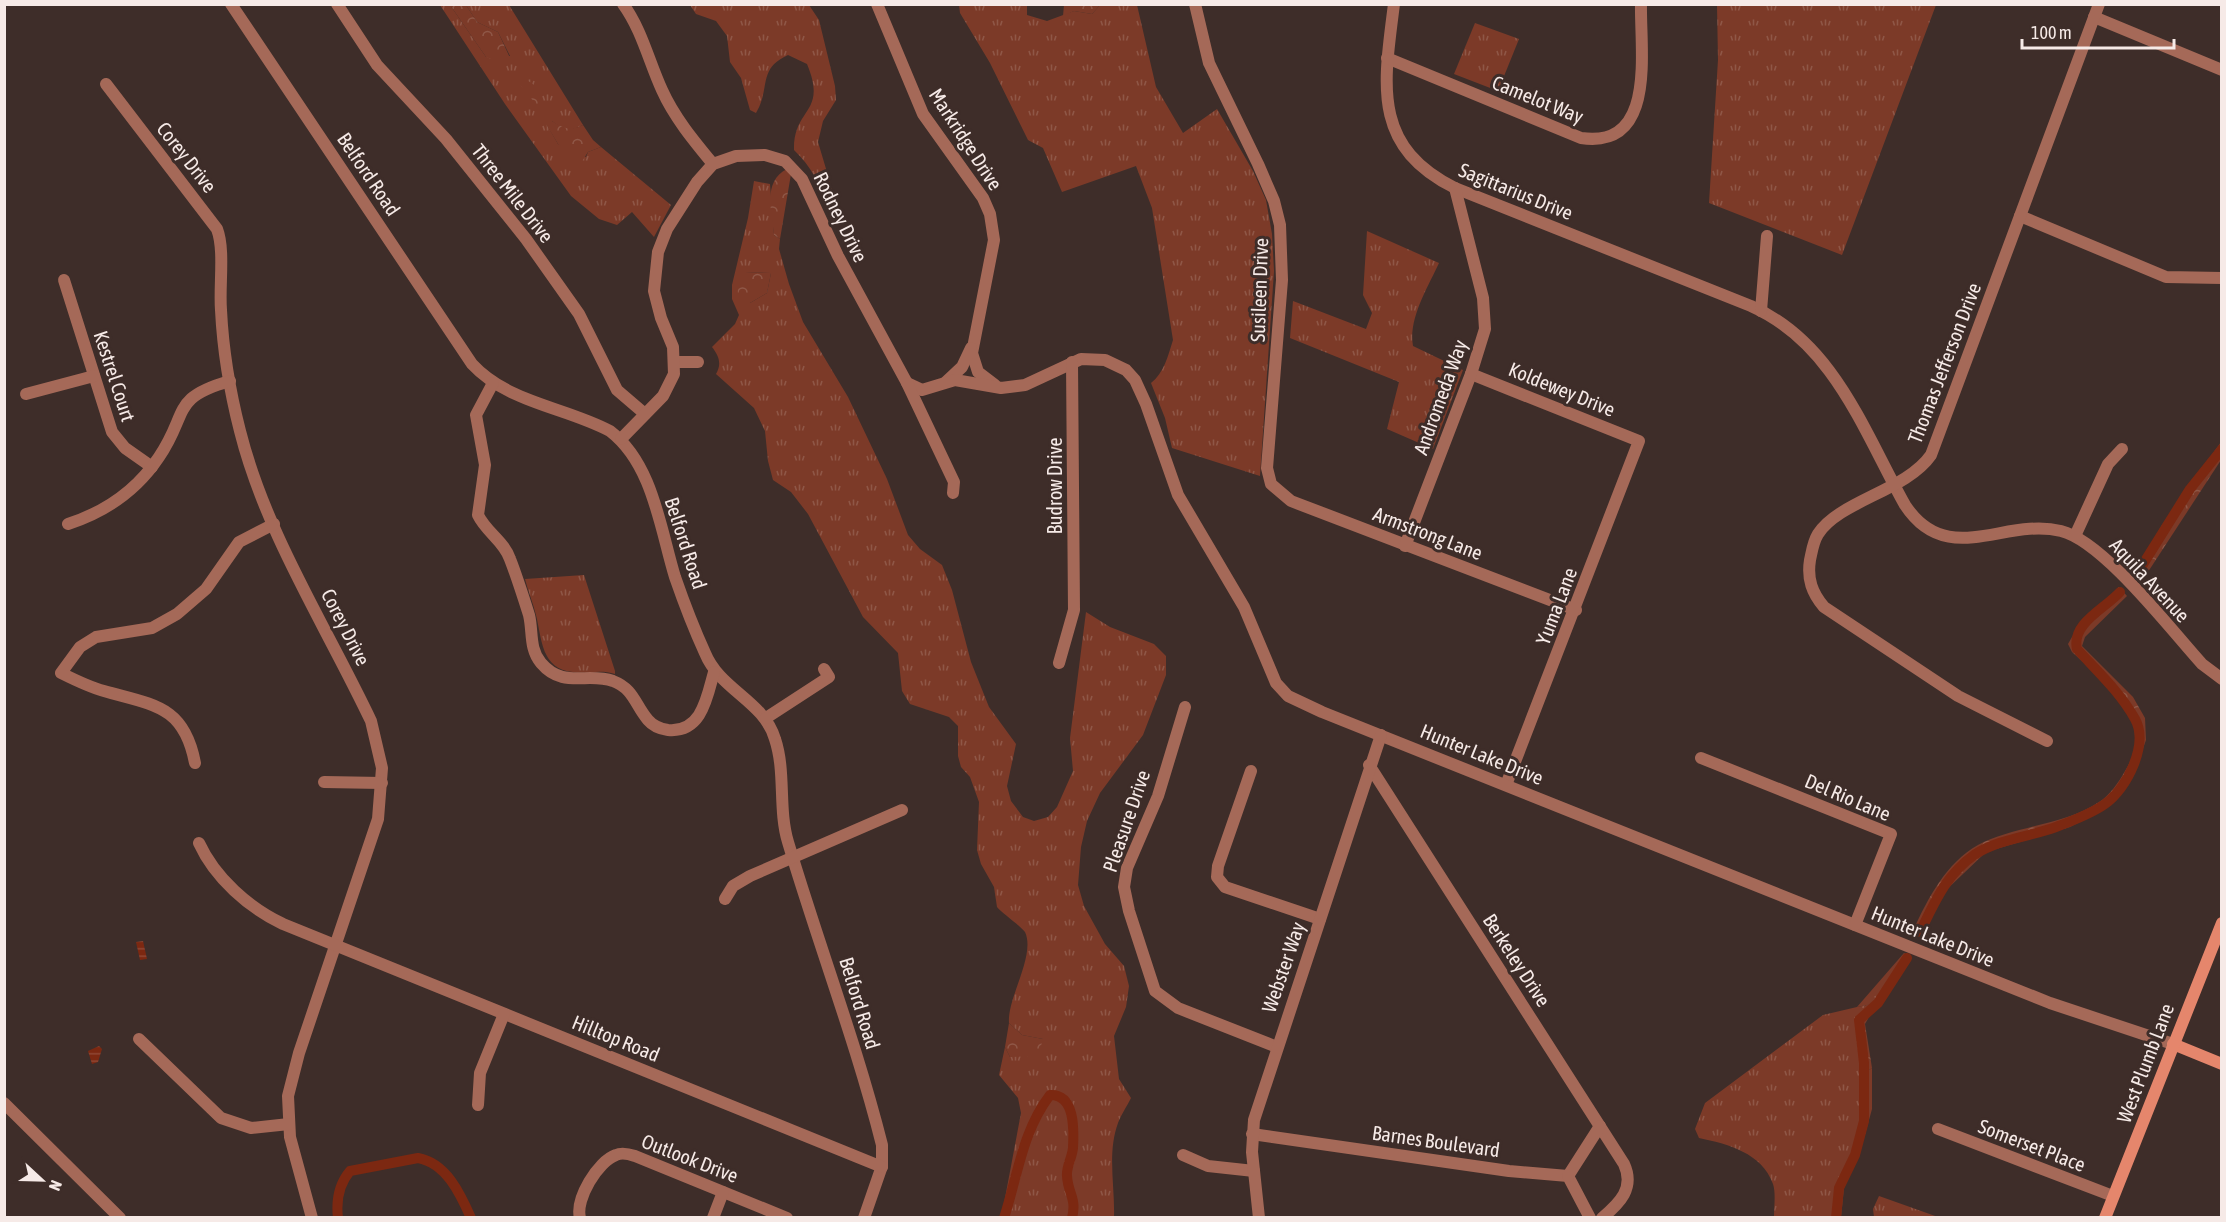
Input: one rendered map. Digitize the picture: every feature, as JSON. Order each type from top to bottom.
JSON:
[{"type":"main road","name":"West Plumb Lane","points":[[2105,1218],[2222,923]]},
{"type":"main road","name":"Hunter Lake Drive","points":[[2174,1044],[2222,1064]]},
{"type":"street","name":"Belford Road","points":[[231,4],[472,364],[493,383],[521,397],[597,424],[621,439],[643,472],[681,593],[714,672],[766,718],[776,741],[782,815],[878,1132],[882,1167],[864,1218]]},
{"type":"street","name":"Three Mile Drive","points":[[337,4],[377,65],[446,139],[526,239],[579,314],[617,390],[645,414]]},
{"type":"street","points":[[621,439],[668,390],[674,374],[675,362],[654,291],[656,258],[674,217],[713,164],[679,120],[663,92],[624,4]]},
{"type":"street","name":"Markridge Drive","points":[[877,4],[923,114],[983,198],[990,214],[994,240],[974,336],[968,357],[956,374],[945,383]]},
{"type":"street","name":"Susileen Drive","points":[[1195,4],[1209,63],[1258,164],[1274,201],[1280,225],[1282,280],[1267,468],[1271,484]]},
{"type":"street","name":"Sagittarius Drive","points":[[1394,4],[1385,96],[1388,113],[1400,143],[1423,169],[1455,188],[1761,311]]},
{"type":"street","name":"Camelot Way","points":[[1387,58],[1581,138],[1603,139],[1620,131],[1638,107],[1641,4]]},
{"type":"street","name":"Thomas Jefferson Drive","points":[[2047,741],[1930,679],[1824,607],[1811,589],[1809,568],[1818,534],[1834,519],[1917,471],[1931,455],[2098,4]]},
{"type":"street","points":[[2094,17],[2222,70]]},
{"type":"street","name":"Corey Drive","points":[[106,84],[217,229],[221,245],[219,284],[222,330],[230,381],[246,453],[273,524],[370,721],[379,752],[382,783],[375,834],[293,1070],[288,1096],[293,1152],[312,1218]]},
{"type":"street","name":"Rodney Drive","points":[[713,164],[753,154],[776,158],[794,169],[802,179],[838,256],[907,383],[954,482],[953,493]]},
{"type":"street","name":"Andromeda Way","points":[[1405,546],[1482,344],[1485,313],[1455,188]]},
{"type":"street","points":[[2020,216],[2166,277],[2222,278]]},
{"type":"street","points":[[1761,311],[1767,236]]},
{"type":"street","name":"Kestrel Court","points":[[64,280],[116,439],[152,467]]},
{"type":"street","name":"Aquila Avenue","points":[[1761,311],[1798,334],[1826,364],[1893,485],[1917,520],[1940,535],[1968,539],[2045,528],[2074,536],[2100,552],[2202,664],[2222,679]]},
{"type":"street","name":"Markridge Drive","points":[[974,336],[972,353],[978,372],[1001,388]]},
{"type":"street","name":"Hunter Lake Drive","points":[[907,383],[922,390],[945,383],[966,381],[1001,388],[1025,385],[1072,362],[1093,358],[1105,360],[1126,370],[1135,380],[1178,495],[1244,607],[1276,683],[1295,701],[2050,1003],[2174,1044]]},
{"type":"street","points":[[675,362],[698,362]]},
{"type":"street","name":"Budrow Drive","points":[[1059,663],[1074,610],[1072,362]]},
{"type":"street","name":"Koldewey Drive","points":[[1471,374],[1639,441]]},
{"type":"street","points":[[26,394],[94,376]]},
{"type":"street","points":[[68,524],[93,515],[118,500],[152,467],[167,445],[180,412],[191,397],[207,387],[230,381]]},
{"type":"street","points":[[493,383],[476,415],[485,465],[478,515],[507,551],[529,616],[532,644],[541,663],[550,671],[572,680],[606,680],[625,687],[638,700],[648,720],[663,729],[672,730],[690,725],[697,720],[714,672]]},
{"type":"street","name":"Yuma Lane","points":[[1506,785],[1576,610],[1639,441]]},
{"type":"street","points":[[2074,536],[2108,464],[2122,449]]},
{"type":"street","name":"Armstrong Lane","points":[[1271,484],[1291,501],[1576,610]]},
{"type":"street","points":[[195,763],[185,733],[165,710],[145,701],[97,689],[62,673],[80,647],[96,636],[152,628],[177,614],[206,589],[239,542],[273,524]]},
{"type":"street","points":[[766,718],[829,677],[824,669]]},
{"type":"street","name":"Pleasure Drive","points":[[1185,707],[1158,796],[1127,868],[1124,887],[1129,911],[1155,991],[1178,1008],[1276,1047]]},
{"type":"street","name":"Webster Way","points":[[1259,1218],[1252,1134],[1276,1047],[1369,765],[1382,735]]},
{"type":"street","name":"Del Rio Lane","points":[[1701,758],[1891,834],[1855,926]]},
{"type":"street","name":"Berkeley Drive","points":[[1369,765],[1624,1164],[1629,1180],[1621,1201],[1602,1218]]},
{"type":"street","points":[[1251,771],[1218,866],[1218,877],[1225,887],[1320,919]]},
{"type":"street","points":[[324,782],[382,783]]},
{"type":"street","points":[[725,899],[729,891],[740,882],[902,810]]},
{"type":"street","name":"Hilltop Road","points":[[199,843],[223,878],[258,910],[283,924],[882,1167]]},
{"type":"street","points":[[478,1105],[480,1074],[504,1014]]},
{"type":"street","points":[[139,1039],[221,1118],[251,1128],[289,1124]]},
{"type":"street","points":[[4,1103],[120,1218]]},
{"type":"street","points":[[1590,1218],[1568,1176],[1600,1126]]},
{"type":"street","name":"Somerset Place","points":[[1938,1129],[2113,1196]]},
{"type":"street","name":"Barnes Boulevard","points":[[1252,1134],[1509,1171],[1568,1176]]},
{"type":"street","name":"Outlook Drive","points":[[580,1218],[578,1206],[582,1193],[606,1161],[622,1153],[635,1156],[787,1218]]},
{"type":"street","points":[[1183,1155],[1208,1166],[1254,1171]]},
{"type":"street","points":[[713,1218],[723,1192]]},
{"type":"green space","points":[[1064,4],[1100,5],[1092,14],[1074,11],[1063,16]]},
{"type":"green space","points":[[440,5],[450,5],[486,57],[510,56],[498,32],[477,22],[466,5],[509,5],[583,125],[567,129],[552,121],[547,125],[558,144],[586,157],[588,152],[601,147],[671,205],[654,237],[632,212],[617,225],[599,219],[571,196],[505,104]]},
{"type":"green space","points":[[450,5],[466,5],[477,22],[498,32],[511,60],[508,65],[486,57]]},
{"type":"green space","points":[[690,5],[809,5],[819,20],[835,86],[836,100],[823,121],[818,142],[832,189],[829,207],[814,176],[794,150],[795,136],[812,102],[814,92],[807,64],[788,55],[778,60],[768,73],[756,113],[750,110],[741,78],[730,62],[727,36],[716,21],[696,14]]},
{"type":"green space","points":[[959,5],[1027,5],[1027,15],[1047,21],[1074,11],[1092,14],[1100,5],[1137,5],[1156,87],[1183,133],[1217,109],[1253,171],[1266,200],[1272,234],[1274,271],[1260,476],[1172,448],[1165,418],[1151,383],[1162,369],[1173,340],[1152,208],[1136,166],[1062,192],[1043,148],[1028,140],[990,63],[960,13]]},
{"type":"green space","points":[[1717,5],[1936,5],[1842,255],[1709,203],[1718,60]]},
{"type":"green space","points":[[1475,23],[1519,39],[1498,91],[1454,74]]},
{"type":"green space","points":[[522,79],[533,84],[540,93],[542,110],[539,115],[535,114],[534,102],[519,83]]},
{"type":"green space","points":[[547,118],[568,128],[583,125],[601,147],[588,152],[581,163],[558,144],[543,119]]},
{"type":"green space","points":[[787,169],[791,174],[780,239],[774,235],[770,198],[774,181]]},
{"type":"green space","points":[[754,181],[770,184],[774,235],[780,239],[779,249],[803,322],[848,397],[887,479],[908,535],[920,549],[942,565],[952,590],[971,662],[989,707],[1016,744],[1007,786],[1011,801],[1023,817],[1034,821],[1048,817],[1057,807],[1073,771],[1070,738],[1086,612],[1110,627],[1154,644],[1166,656],[1166,675],[1143,735],[1100,793],[1087,821],[1081,847],[1078,885],[1084,906],[1105,944],[1124,966],[1129,986],[1126,1007],[1114,1036],[1119,1079],[1131,1098],[1118,1123],[1113,1146],[1114,1217],[1007,1218],[1002,1214],[1021,1113],[1018,1098],[999,1075],[1005,1047],[1010,1057],[1043,1039],[1022,1035],[1009,1023],[1012,1001],[1027,952],[1025,932],[997,907],[994,887],[981,864],[977,850],[979,802],[970,777],[961,767],[958,756],[958,726],[949,717],[910,704],[902,691],[898,653],[863,617],[808,514],[791,492],[773,480],[768,461],[765,431],[754,408],[716,374],[719,360],[712,347],[735,324],[739,315],[732,299],[732,285]],"holes":[[[745,272],[771,273],[767,293],[750,303]]]},
{"type":"green space","points":[[1367,231],[1439,263],[1416,314],[1413,325],[1413,346],[1463,370],[1433,449],[1387,429],[1399,382],[1290,338],[1293,301],[1366,329],[1372,313],[1363,295]]},
{"type":"green space","points":[[745,272],[771,273],[767,293],[750,303],[738,296],[737,279]]},
{"type":"green space","points":[[2221,442],[2221,460],[2144,578],[2136,570],[2162,525]]},
{"type":"green space","points":[[584,575],[615,674],[562,670],[549,659],[542,643],[525,579]]},
{"type":"green space","points":[[2119,587],[2127,596],[2085,637],[2082,646],[2133,697],[2145,718],[2146,740],[2136,769],[2122,792],[2101,811],[2070,827],[1986,852],[1942,894],[1924,935],[1913,931],[1939,882],[1956,861],[1978,845],[1992,839],[2086,810],[2106,796],[2123,775],[2133,752],[2135,735],[2132,719],[2113,690],[2072,652],[2068,644],[2080,623]]},
{"type":"green space","points":[[1904,953],[1911,957],[1877,1003],[1857,1007]]},
{"type":"green space","points":[[1877,1003],[1865,1024],[1872,1068],[1862,1075],[1853,1022],[1857,1007]]},
{"type":"green space","points":[[1857,1007],[1862,1075],[1872,1068],[1872,1109],[1864,1138],[1844,1188],[1841,1217],[1774,1217],[1773,1184],[1761,1165],[1752,1157],[1732,1147],[1699,1138],[1695,1129],[1705,1103],[1823,1015]]},
{"type":"green space","points":[[1009,1023],[1022,1035],[1043,1039],[1038,1056],[1010,1057],[1005,1047]]},
{"type":"green space","points":[[1879,1196],[1938,1217],[1874,1217],[1873,1209]]},
{"type":"shaded area","points":[[143,941],[147,959],[140,960],[136,942]]},
{"type":"shaded area","points":[[99,1046],[102,1049],[98,1062],[92,1064],[88,1051]]},
{"type":"waterway","points":[[2140,569],[2190,489],[2222,449]]},
{"type":"waterway","points":[[1920,932],[1948,881],[1974,855],[1993,845],[2046,830],[2088,814],[2113,797],[2128,777],[2137,753],[2139,729],[2129,709],[2077,649],[2079,631],[2084,624],[2120,592]]},
{"type":"waterway","points":[[1836,1218],[1839,1188],[1855,1155],[1864,1121],[1864,1063],[1859,1020],[1878,1003],[1907,958]]},
{"type":"waterway","points":[[1004,1218],[1027,1139],[1050,1095],[1058,1096],[1069,1106],[1073,1123],[1073,1148],[1067,1173],[1073,1201],[1072,1218]]},
{"type":"waterway","points":[[338,1218],[339,1193],[350,1171],[418,1158],[437,1166],[451,1180],[471,1218]]}]
